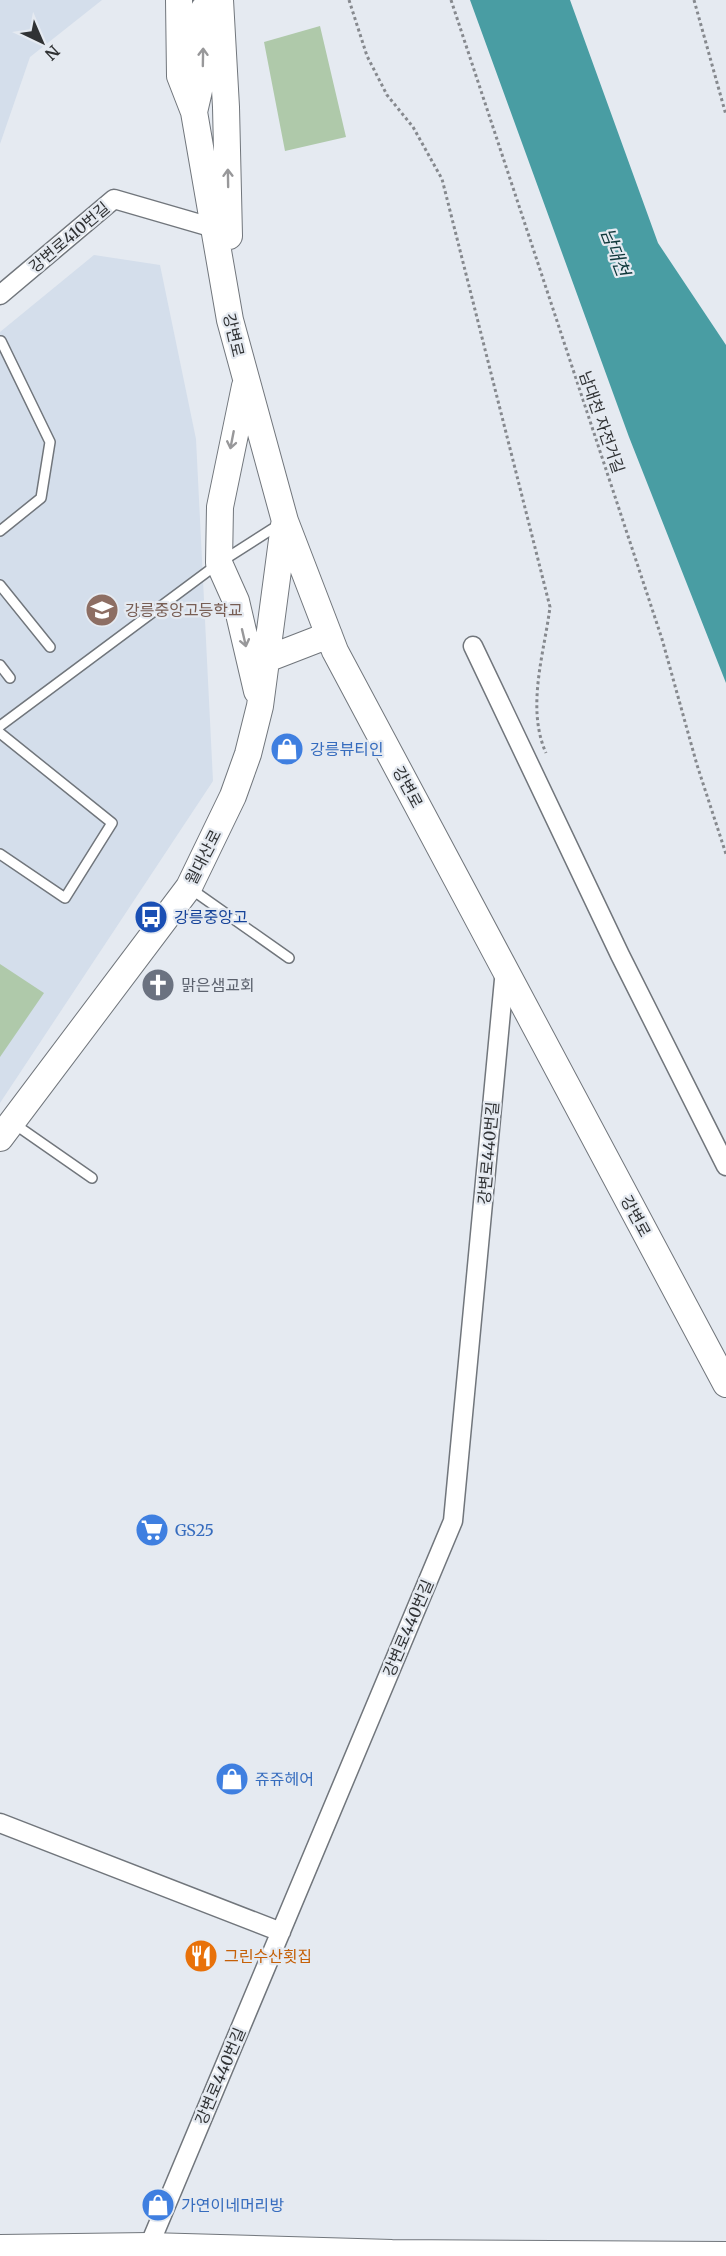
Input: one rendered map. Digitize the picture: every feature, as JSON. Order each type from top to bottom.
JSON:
[{"type":"street","points":[[169,0],[176,109],[191,197],[214,228]]},
{"type":"street","name":"강변로","points":[[179,0],[180,76],[194,112],[230,320],[285,521],[329,635],[726,1384]]},
{"type":"street","name":"강변로","points":[[194,112],[203,73],[204,0]]},
{"type":"street","points":[[220,0],[226,107],[230,320]]},
{"type":"street","name":"강변로410번길","points":[[0,295],[114,199],[214,228]]},
{"type":"street","points":[[246,383],[220,507],[219,562],[236,601],[260,706]]},
{"type":"street","name":"월대산로","points":[[6,1130],[189,887],[233,796],[248,754],[260,706],[285,521]]},
{"type":"street","points":[[267,659],[329,635]]},
{"type":"street","points":[[473,646],[620,955],[726,1166]]},
{"type":"street","name":"강변로440번길","points":[[149,2246],[453,1521],[505,969]]},
{"type":"street","points":[[0,1822],[280,1932]]},
{"type":"street","points":[[0,2248],[149,2246],[392,2255],[726,2255]]},
{"type":"lane","points":[[0,531],[41,498],[50,442],[1,341]]},
{"type":"lane","points":[[0,726],[219,562],[285,521]]},
{"type":"lane","points":[[0,585],[50,647]]},
{"type":"lane","points":[[0,665],[10,678]]},
{"type":"lane","points":[[0,733],[112,823],[65,898],[0,854]]},
{"type":"lane","points":[[189,887],[289,958]]},
{"type":"lane","points":[[6,1130],[92,1178]]},
{"type":"path","points":[[349,0],[367,56],[382,85],[413,127],[442,179],[550,607],[538,678],[537,733],[547,754]]},
{"type":"path","name":"남대천 자전거길","points":[[451,0],[662,639],[697,765],[726,854]]},
{"type":"path","points":[[694,0],[726,115]]},
{"type":"shaded area","points":[[0,0],[102,0],[30,57],[0,144]]},
{"type":"shaded area","name":"강릉중앙고등학교","points":[[94,255],[160,265],[196,439],[213,781],[0,1103],[0,332]]},
{"type":"green space","points":[[320,26],[346,137],[285,151],[264,42]]},
{"type":"green space","points":[[0,964],[44,993],[0,1057]]},
{"type":"water","name":"남대천","points":[[470,0],[570,0],[658,243],[726,345],[726,683],[629,437]]},
{"type":"place","name":"강릉중앙고등학교","points":[[102,610]]},
{"type":"place","name":"강릉뷰티인","points":[[287,749]]},
{"type":"place","name":"강릉중앙고","points":[[151,917]]},
{"type":"place","name":"맑은샘교회","points":[[158,985]]},
{"type":"place","name":"GS25","points":[[152,1530]]},
{"type":"place","name":"쥬쥬헤어","points":[[232,1779]]},
{"type":"place","name":"그린수산횟집","points":[[201,1956]]},
{"type":"place","name":"가연이네머리방","points":[[158,2205]]}]
